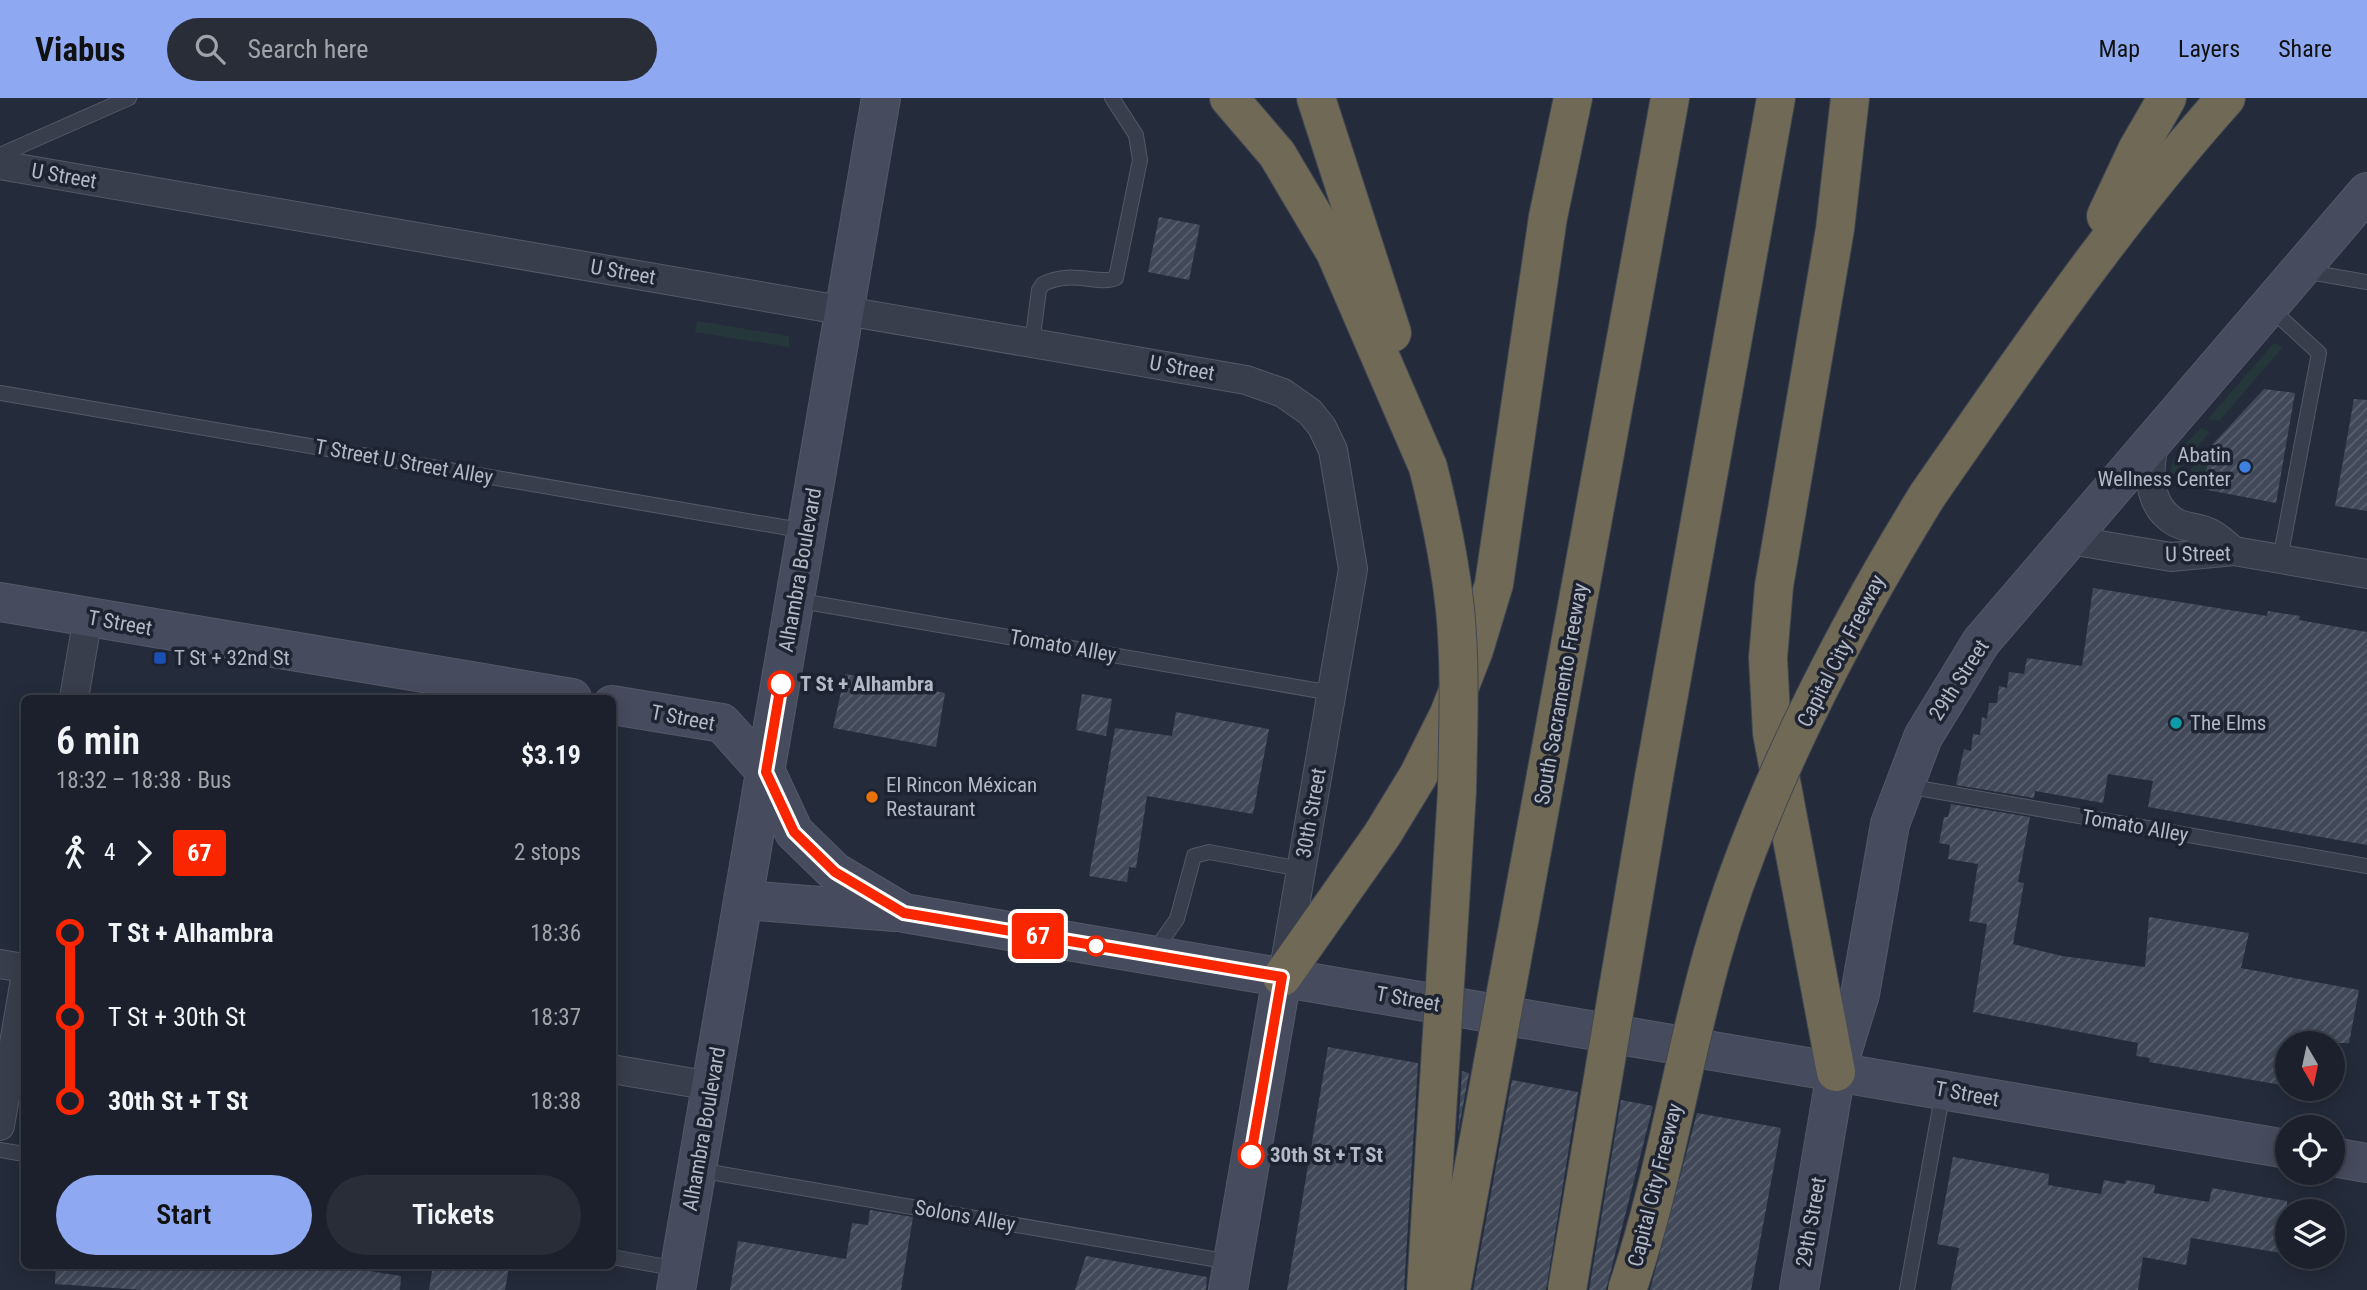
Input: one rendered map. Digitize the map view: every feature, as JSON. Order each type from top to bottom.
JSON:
[{"type":"highway","points":[[1229,98],[1277,154],[1335,252],[1428,467]]},
{"type":"highway","points":[[1316,98],[1380,288],[1428,467],[1450,568],[1455,612],[1457,791],[1426,1290]]},
{"type":"highway","points":[[1282,977],[1382,835],[1418,776],[1449,714],[1474,650],[1494,584],[1548,217],[1573,98]]},
{"type":"highway","name":"South Sacramento Freeway","points":[[1451,1290],[1670,98]]},
{"type":"highway","points":[[1567,1290],[1654,777],[1776,98]]},
{"type":"highway","points":[[1836,1072],[1772,733],[1768,658],[1774,586],[1835,229],[1850,98]]},
{"type":"highway","points":[[2076,281],[2137,150],[2167,98]]},
{"type":"highway","name":"Capital City Freeway","points":[[1627,1290],[1713,955],[1733,891],[1779,777],[1830,670],[1876,580],[1927,496],[2076,281],[2166,165],[2226,98]]},
{"type":"street","name":"Alhambra Boulevard","points":[[677,1280],[881,98]]},
{"type":"street","name":"U Street","points":[[0,165],[1246,380]]},
{"type":"street","name":"29th Street","points":[[1799,1290],[1836,1072],[1860,994],[1890,824],[1923,737],[1975,652],[2367,192]]},
{"type":"street","name":"30th Street","points":[[1230,1276],[1353,569],[1333,450],[1310,411],[1283,393],[1246,380]]},
{"type":"street","points":[[2155,440],[2149,465],[2156,500],[2169,519],[2191,529],[2208,532],[2234,551]]},
{"type":"street","name":"U Street","points":[[2070,540],[2171,557],[2234,551],[2367,574]]},
{"type":"street","name":"T Street","points":[[0,603],[554,695]]},
{"type":"street","points":[[75,695],[88,617]]},
{"type":"street","name":"T Street","points":[[616,706],[722,723],[766,772],[794,832],[835,872],[904,913],[2275,1147]]},
{"type":"street","points":[[744,900],[904,913]]},
{"type":"street","points":[[0,964],[21,968]]},
{"type":"street","points":[[0,1126],[21,1003]]},
{"type":"street","points":[[616,1070],[711,1086]]},
{"type":"street","points":[[2345,1159],[2367,1163]]},
{"type":"lane","points":[[0,155],[129,98]]},
{"type":"lane","points":[[1032,342],[1039,290],[1043,284],[1078,275],[1111,280],[1116,278],[1140,160],[1136,135],[1112,98]]},
{"type":"lane","points":[[2300,271],[2367,282]]},
{"type":"lane","points":[[2269,307],[2319,354],[2280,559]]},
{"type":"lane","name":"T Street U Street Alley","points":[[0,393],[807,532]]},
{"type":"lane","name":"Tomato Alley","points":[[794,600],[1332,693]]},
{"type":"lane","name":"Tomato Alley","points":[[1903,785],[2367,866]]},
{"type":"lane","points":[[1152,955],[1177,919],[1194,856],[1209,852],[1301,869]]},
{"type":"lane","points":[[1907,1290],[1943,1090]]},
{"type":"lane","points":[[0,1150],[21,1154]]},
{"type":"lane","name":"Solons Alley","points":[[696,1170],[1230,1276]]},
{"type":"lane","points":[[616,1258],[677,1280]]},
{"type":"shaded area","points":[[697,321],[789,336],[789,347],[695,332]]},
{"type":"shaded area","points":[[2274,343],[2283,347],[2219,421],[2208,419]]},
{"type":"shaded area","points":[[2201,428],[2210,432],[2171,478],[2170,471],[2175,457]]},
{"type":"shaded area","points":[[2212,446],[2202,489],[2191,487],[2188,482],[2191,469]]},
{"type":"building","points":[[1159,217],[1200,225],[1189,280],[1148,272]]},
{"type":"building","name":"Abatin Wellness Center","points":[[2264,389],[2295,393],[2276,503],[2202,489],[2212,445]]},
{"type":"building","points":[[2354,399],[2367,400],[2367,511],[2335,506]]},
{"type":"building","points":[[2093,588],[2267,616],[2268,611],[2300,616],[2299,620],[2367,632],[2367,845],[2148,807],[2153,781],[2108,774],[2103,803],[2035,791],[2034,798],[1956,785],[1964,749],[1971,751],[1973,734],[1980,735],[1982,717],[1987,719],[1989,703],[1997,703],[1999,686],[2007,688],[2009,672],[2024,674],[2027,658],[2082,666]]},
{"type":"building","points":[[845,674],[945,693],[936,747],[833,728]]},
{"type":"building","points":[[1082,694],[1112,699],[1106,736],[1076,730]]},
{"type":"building","points":[[1176,712],[1269,729],[1253,814],[1147,796],[1136,868],[1129,867],[1127,882],[1089,876],[1115,728],[1172,736]]},
{"type":"building","points":[[1951,804],[2030,817],[2018,882],[2024,883],[2013,944],[2062,956],[2145,967],[2149,917],[2249,933],[2241,968],[2359,990],[2349,1043],[2345,1043],[2345,1031],[2275,1031],[2275,1084],[2149,1062],[2150,1058],[2136,1056],[2138,1043],[1973,1012],[1987,924],[1969,921],[1978,864],[1948,859],[1950,845],[1939,843],[1944,817],[1948,817]]},
{"type":"building","points":[[1328,1047],[1418,1063],[1404,1290],[1287,1290]]},
{"type":"building","points":[[1462,1071],[1469,1073],[1458,1133]]},
{"type":"building","points":[[1512,1080],[1578,1092],[1546,1290],[1473,1290]]},
{"type":"building","points":[[1621,1100],[1653,1106],[1606,1290],[1589,1290]]},
{"type":"building","points":[[1697,1113],[1781,1128],[1751,1290],[1650,1290]]},
{"type":"building","points":[[1953,1157],[2049,1174],[2048,1185],[2101,1194],[2104,1180],[2125,1184],[2126,1180],[2155,1185],[2154,1193],[2209,1202],[2212,1188],[2275,1199],[2275,1252],[2191,1238],[2186,1265],[2143,1257],[2138,1290],[1951,1290],[1959,1248],[1937,1244]]},
{"type":"building","points":[[870,1210],[913,1217],[901,1290],[730,1290],[738,1241],[846,1259],[852,1223],[868,1225]]},
{"type":"building","points":[[1086,1256],[1207,1277],[1206,1290],[1075,1290]]},
{"type":"building","points":[[56,1269],[357,1269],[401,1276],[400,1290],[143,1290],[55,1284]]},
{"type":"building","points":[[432,1269],[509,1269],[505,1290],[429,1290]]},
{"type":"bus line","name":"67","points":[[781,684],[766,772],[794,832],[835,872],[904,913],[1282,977],[1251,1155]]},
{"type":"place","name":"Abatin Wellness Center","points":[[2245,467]]},
{"type":"place","name":"T St + 32nd St","points":[[160,658]]},
{"type":"place","name":"T St + Alhambra","points":[[781,684]]},
{"type":"place","name":"The Elms","points":[[2176,723]]},
{"type":"place","name":"El Rincon Méxican Restaurant","points":[[872,797]]},
{"type":"place","name":"30th St + T St","points":[[1251,1155]]}]
